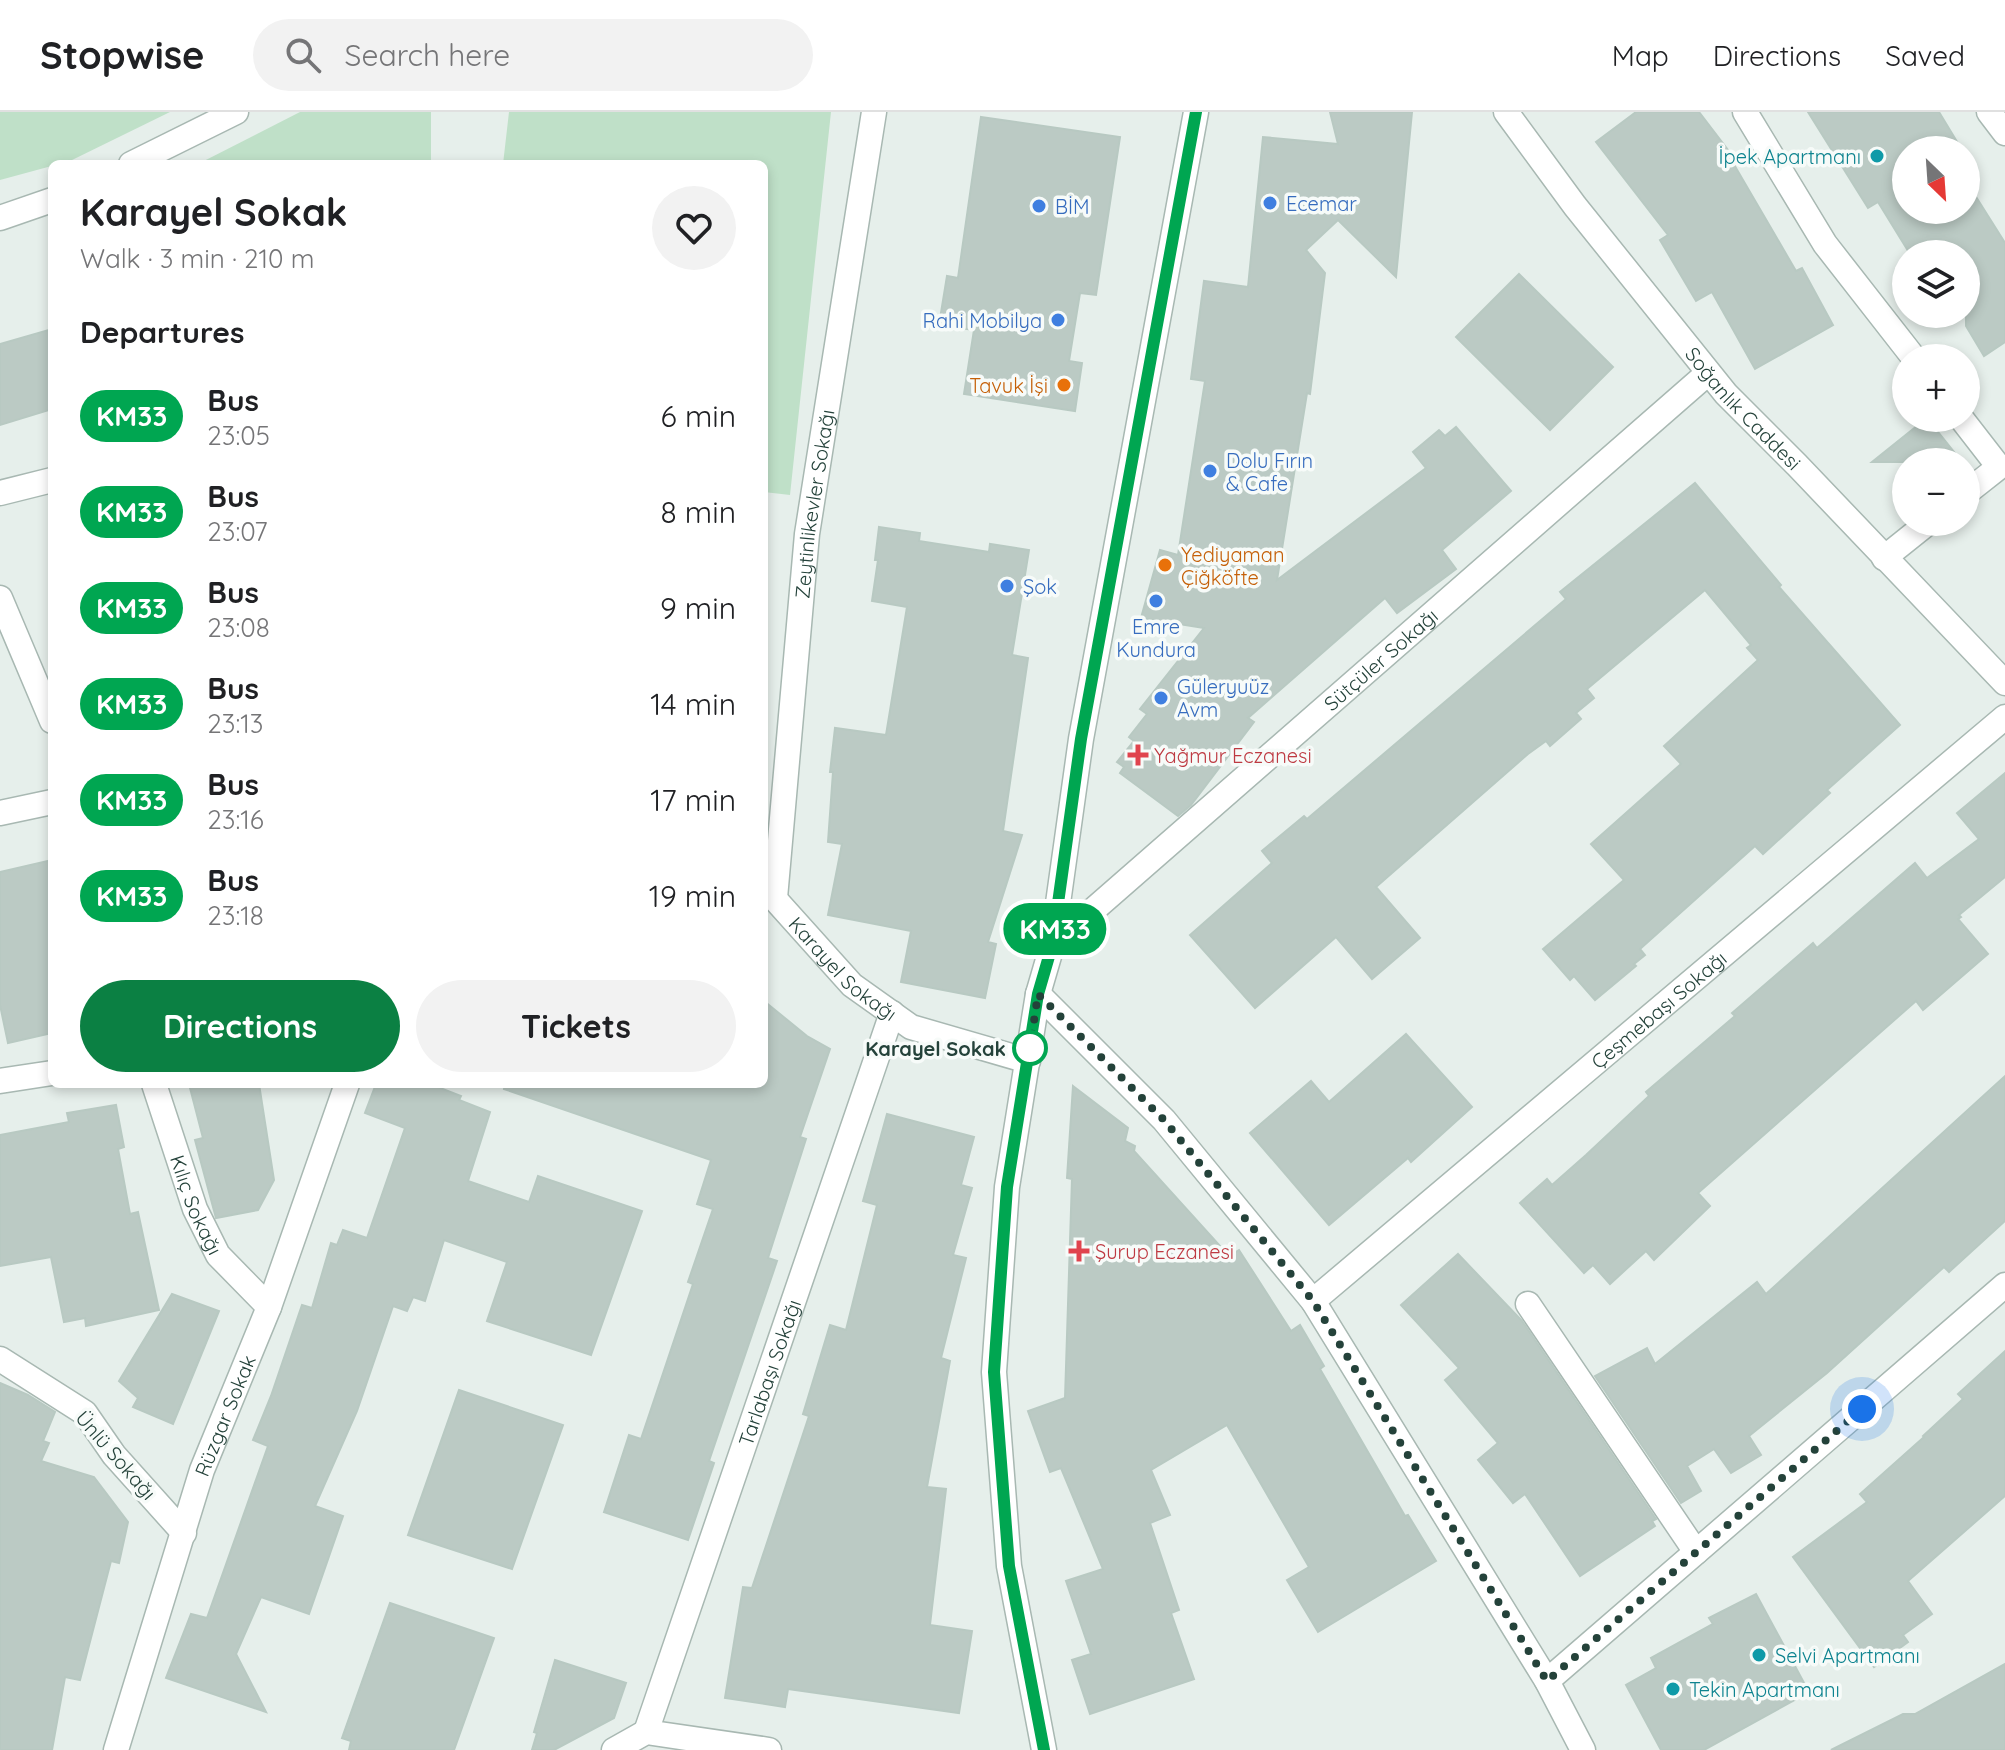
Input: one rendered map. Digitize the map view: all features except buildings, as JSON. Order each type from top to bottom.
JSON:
[{"type":"street","points":[[139,160],[236,112]]},
{"type":"street","name":"Zeytinlikevler Sokağı","points":[[769,892],[807,534],[874,112]]},
{"type":"street","points":[[1044,1750],[1009,1566],[994,1372],[1007,1187],[1038,994],[1052,946],[1081,739],[1196,112]]},
{"type":"street","points":[[1745,112],[1825,244],[1903,344]]},
{"type":"street","points":[[1989,112],[2005,133]]},
{"type":"street","name":"Soğanlık Caddesi","points":[[1515,115],[1575,206],[1708,373],[2005,683]]},
{"type":"street","points":[[0,218],[48,201]]},
{"type":"street","name":"Sütçüler Sokağı","points":[[1052,946],[1708,373]]},
{"type":"street","points":[[1972,432],[1999,467],[1980,482]]},
{"type":"street","points":[[0,493],[48,481]]},
{"type":"street","points":[[1884,558],[1912,536]]},
{"type":"street","points":[[0,598],[48,712]]},
{"type":"street","name":"Çeşmebaşı Sokağı","points":[[1313,1301],[2005,717]]},
{"type":"street","points":[[0,813],[48,803]]},
{"type":"street","name":"Karayel Sokağı","points":[[769,892],[852,985],[911,1027],[1028,1061]]},
{"type":"street","points":[[1038,994],[1164,1120],[1313,1301],[1547,1681],[1583,1750]]},
{"type":"street","name":"Tarlabaşı Sokağı","points":[[646,1732],[892,1013]]},
{"type":"street","points":[[0,1081],[48,1074]]},
{"type":"street","name":"Kılıç Sokağı","points":[[155,1088],[195,1209],[218,1255],[269,1307]]},
{"type":"street","name":"Rüzgar Sokak","points":[[116,1750],[202,1470],[269,1307],[346,1088]]},
{"type":"street","points":[[1547,1681],[2005,1285]]},
{"type":"street","points":[[1528,1304],[1696,1552]]},
{"type":"street","name":"Ünlü Sokağı","points":[[0,1359],[85,1413],[114,1455],[184,1533]]},
{"type":"street","points":[[614,1750],[646,1732],[769,1750]]},
{"type":"green space","points":[[0,112],[170,112],[72,160],[48,160],[48,167],[0,180]]},
{"type":"green space","points":[[300,112],[431,112],[431,160],[206,160]]},
{"type":"green space","points":[[509,112],[831,112],[790,495],[768,492],[768,160],[503,160]]},
{"type":"bus line","name":"KM33","points":[[1044,1750],[1009,1566],[994,1372],[1007,1187],[1038,994],[1052,946],[1081,739],[1196,112]]},
{"type":"place","name":"İpek Apartmanı","points":[[1877,156]]},
{"type":"place","name":"Ecemar","points":[[1270,203]]},
{"type":"place","name":"BİM","points":[[1039,206]]},
{"type":"place","name":"Rahi Mobilya","points":[[1058,320]]},
{"type":"place","name":"Tavuk İşi","points":[[1064,385]]},
{"type":"place","name":"Dolu Fırın & Cafe","points":[[1210,471]]},
{"type":"place","name":"Yediyaman Çiğköfte","points":[[1165,565]]},
{"type":"place","name":"Şok","points":[[1007,586]]},
{"type":"place","name":"Emre Kundura","points":[[1156,601]]},
{"type":"place","name":"Güleryuüz Avm","points":[[1161,698]]},
{"type":"place","name":"Yağmur Eczanesi","points":[[1138,755]]},
{"type":"place","name":"Karayel Sokak","points":[[1030,1048]]},
{"type":"place","name":"Şurup Eczanesi","points":[[1079,1251]]},
{"type":"place","name":"Selvi Apartmanı","points":[[1759,1655]]},
{"type":"place","name":"Tekin Apartmanı","points":[[1673,1689]]},
{"type":"route","points":[[1030,1048],[1038,994],[1164,1120],[1313,1301],[1547,1681],[1862,1409]]}]
